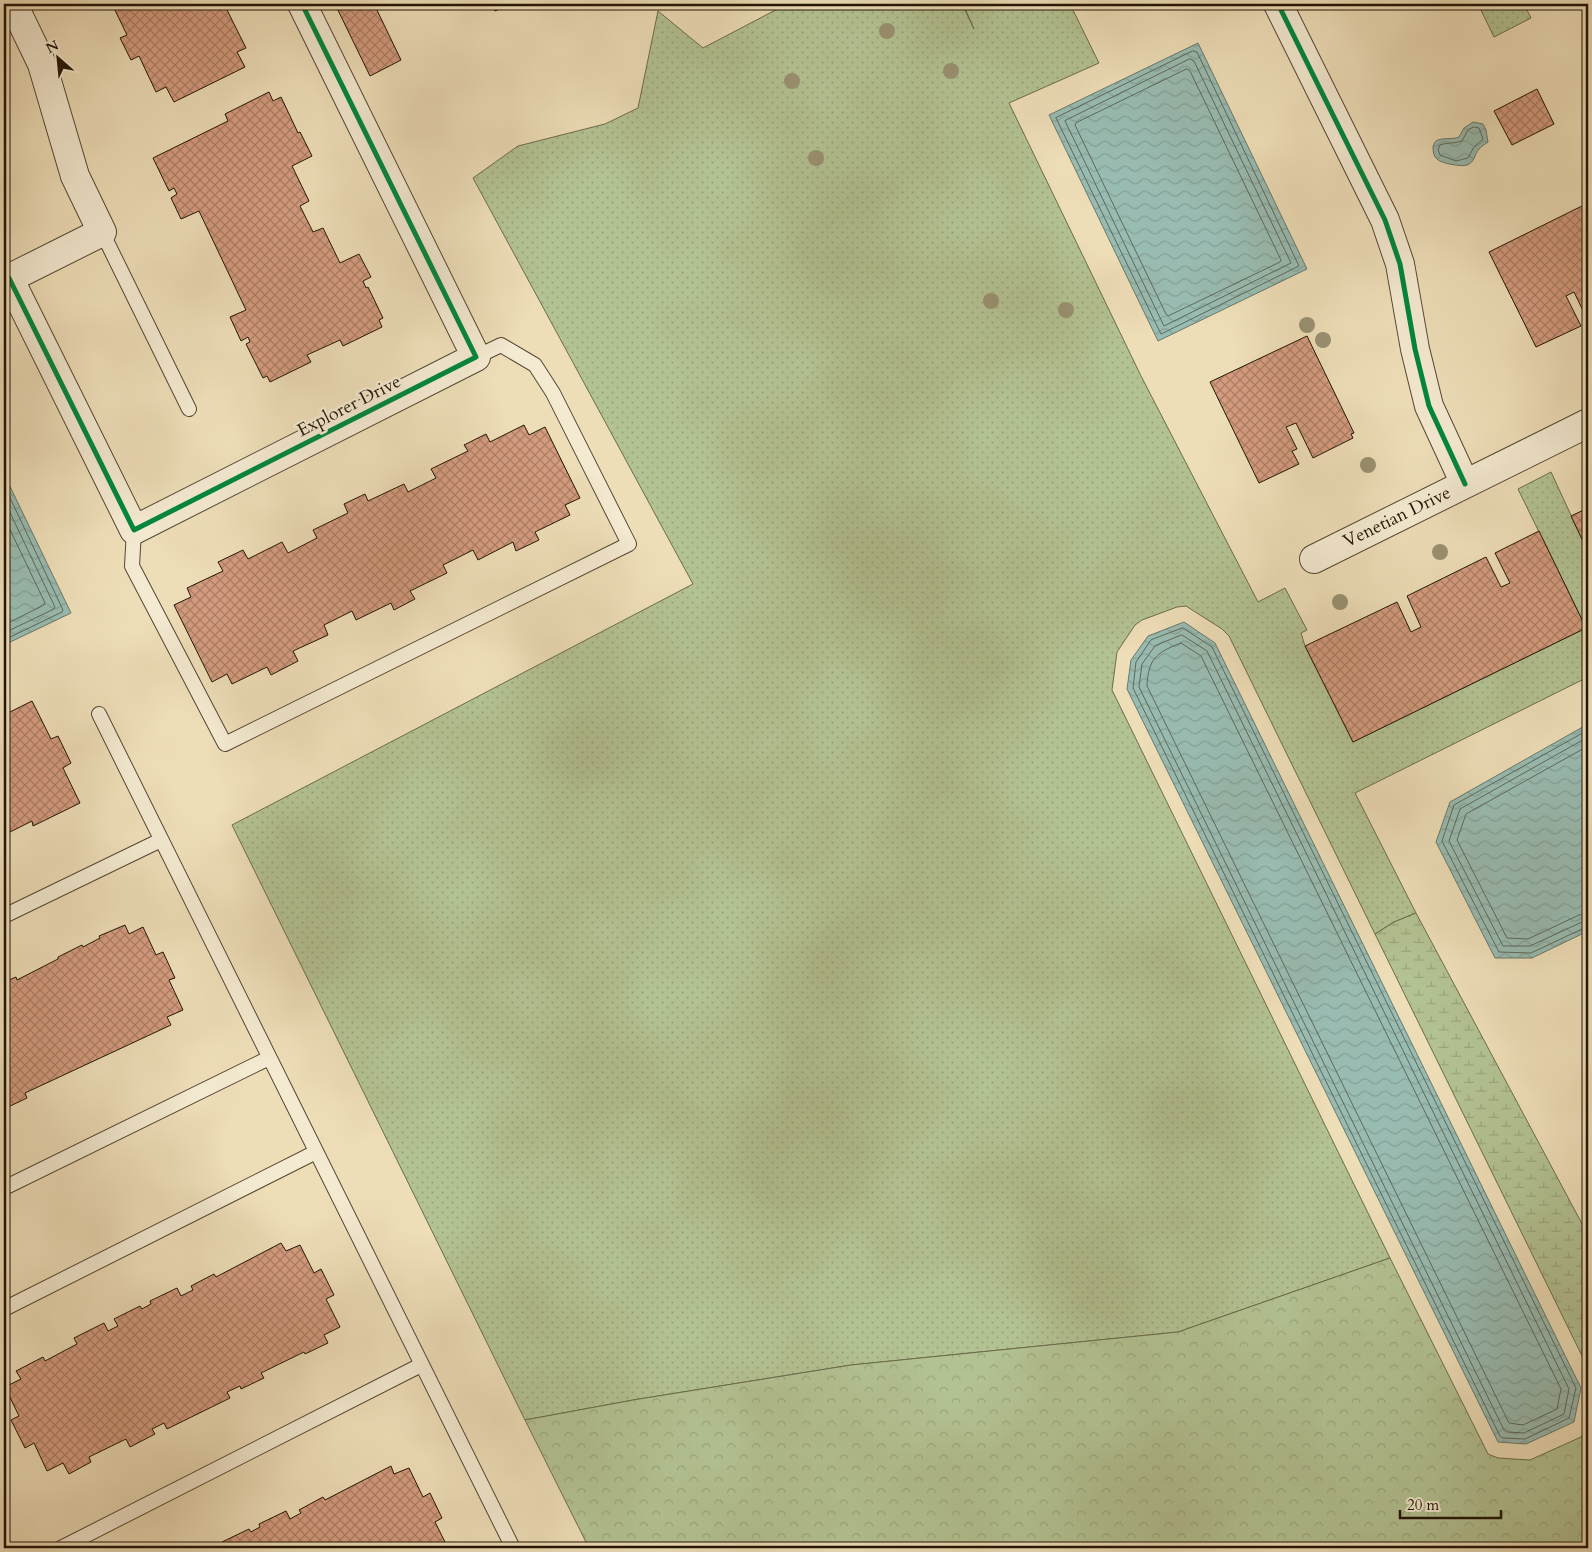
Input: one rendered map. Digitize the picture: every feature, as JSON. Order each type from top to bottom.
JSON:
[{"type":"street","points":[[12,4],[42,64],[75,176],[102,232],[6,279],[134,530]]},
{"type":"street","points":[[302,4],[476,358]]},
{"type":"street","points":[[1278,4],[1384,220],[1400,264],[1415,349],[1429,406],[1465,484]]},
{"type":"street","name":"Explorer Drive","points":[[134,530],[476,358]]},
{"type":"street","name":"Venetian Drive","points":[[1314,559],[1588,423]]},
{"type":"lane","points":[[102,232],[189,409]]},
{"type":"lane","points":[[134,530],[132,566],[225,744],[629,544],[553,393],[535,365],[501,346],[476,358]]},
{"type":"lane","points":[[99,714],[513,1548]]},
{"type":"lane","points":[[4,916],[161,840]]},
{"type":"lane","points":[[4,1188],[269,1058]]},
{"type":"lane","points":[[4,1308],[316,1152]]},
{"type":"lane","points":[[61,1548],[422,1365]]},
{"type":"green space","points":[[787,4],[962,4],[974,29],[963,4],[1070,4],[1099,63],[1009,103],[1141,376],[1258,602],[1285,588],[1307,630],[1301,633],[1305,646],[1353,742],[1586,628],[1518,489],[1551,472],[1588,552],[1588,677],[1355,793],[1416,913],[1394,922],[1375,934],[1229,636],[1222,629],[1186,606],[1177,607],[1142,620],[1135,625],[1117,652],[1112,690],[1390,1258],[1178,1332],[851,1365],[633,1400],[525,1420],[232,825],[693,584],[473,178],[518,146],[605,124],[638,108],[658,11],[703,48]]},
{"type":"green space","points":[[1478,4],[1524,4],[1531,18],[1494,37]]},
{"type":"green space","points":[[1416,913],[1588,1235],[1588,1368],[1375,934],[1394,922]]},
{"type":"green space","points":[[1390,1258],[1488,1454],[1498,1458],[1530,1460],[1581,1437],[1588,1429],[1588,1548],[589,1548],[525,1420],[633,1400],[851,1365],[1178,1332]]},
{"type":"water","points":[[1198,43],[1307,269],[1158,341],[1049,115]]},
{"type":"water","points":[[1473,122],[1483,124],[1488,142],[1479,149],[1472,162],[1467,165],[1456,165],[1442,162],[1436,158],[1433,148],[1436,141],[1459,137],[1464,128]]},
{"type":"water","points":[[4,474],[71,613],[4,645]]},
{"type":"water","points":[[1184,622],[1215,643],[1581,1388],[1574,1422],[1526,1444],[1498,1442],[1127,689],[1131,660],[1148,636]]},
{"type":"water","points":[[1588,724],[1588,931],[1532,958],[1495,958],[1436,842],[1450,802]]},
{"type":"building","points":[[112,4],[232,4],[234,7],[227,10],[246,48],[237,52],[245,67],[174,102],[166,87],[156,92],[139,56],[131,60],[120,38],[127,35]]},
{"type":"building","points":[[335,4],[374,4],[401,60],[370,76]]},
{"type":"building","points":[[492,4],[511,4],[495,11]]},
{"type":"building","points":[[1537,89],[1554,124],[1512,145],[1494,111]]},
{"type":"building","points":[[269,92],[273,101],[281,97],[298,133],[300,132],[312,156],[292,166],[309,201],[300,206],[313,232],[323,228],[340,263],[359,254],[371,277],[363,281],[366,288],[368,287],[383,318],[379,320],[382,327],[343,346],[340,340],[307,355],[311,362],[270,382],[267,376],[263,378],[246,344],[250,342],[248,337],[241,341],[230,317],[246,310],[199,211],[181,219],[171,198],[177,194],[174,188],[169,191],[153,158],[228,121],[225,114]]},
{"type":"building","points":[[1588,203],[1588,321],[1574,292],[1566,296],[1581,326],[1536,347],[1489,252]]},
{"type":"building","points":[[1307,336],[1354,433],[1351,434],[1353,438],[1313,458],[1296,423],[1286,427],[1297,449],[1292,451],[1299,464],[1259,483],[1210,382]]},
{"type":"building","points":[[524,425],[529,435],[545,427],[580,498],[565,505],[570,515],[535,532],[539,540],[516,551],[513,542],[478,560],[473,550],[443,565],[447,573],[410,591],[415,599],[394,610],[391,603],[356,620],[352,611],[324,625],[328,635],[293,651],[298,661],[271,675],[267,667],[232,684],[227,674],[212,682],[174,605],[191,597],[187,588],[223,571],[218,562],[243,550],[248,559],[282,542],[288,553],[317,538],[313,530],[348,513],[344,504],[365,494],[368,501],[404,484],[408,492],[436,478],[431,469],[468,451],[464,445],[486,434],[490,442]]},
{"type":"building","points":[[1588,508],[1588,552],[1571,516]]},
{"type":"building","points":[[1539,531],[1586,628],[1353,742],[1305,646],[1397,602],[1411,632],[1421,627],[1407,596],[1486,557],[1501,587],[1510,583],[1495,553]]},
{"type":"building","points":[[32,701],[51,739],[58,736],[71,763],[63,768],[80,803],[33,826],[32,821],[4,835],[4,715]]},
{"type":"building","points":[[125,925],[129,934],[143,927],[156,955],[163,952],[175,978],[169,980],[183,1010],[167,1017],[171,1025],[25,1093],[27,1098],[4,1109],[4,982],[16,977],[17,980],[58,959],[58,957],[100,938],[99,936]]},
{"type":"building","points":[[281,1243],[286,1251],[300,1245],[314,1273],[321,1269],[334,1295],[326,1299],[340,1327],[324,1335],[328,1343],[305,1354],[304,1352],[261,1373],[264,1378],[241,1389],[240,1386],[227,1392],[230,1398],[167,1429],[164,1423],[152,1429],[155,1434],[130,1447],[126,1439],[89,1457],[91,1462],[69,1474],[63,1463],[47,1471],[34,1443],[25,1448],[11,1420],[19,1416],[5,1387],[21,1379],[16,1371],[43,1357],[45,1361],[77,1344],[74,1338],[104,1323],[108,1331],[118,1326],[114,1319],[140,1306],[142,1309],[151,1304],[150,1301],[177,1288],[181,1296],[193,1290],[191,1286],[214,1274],[216,1277]]},
{"type":"building","points":[[391,1466],[394,1474],[409,1468],[423,1497],[430,1493],[442,1518],[435,1522],[448,1548],[226,1548],[222,1542],[249,1529],[251,1532],[260,1527],[259,1524],[286,1511],[290,1519],[301,1513],[299,1510],[323,1497],[325,1500]]},
{"type":"cycle path","points":[[9,278],[134,530],[476,357],[302,4]]},
{"type":"cycle path","points":[[1278,4],[1385,220],[1400,264],[1415,349],[1429,406],[1465,484]]}]
